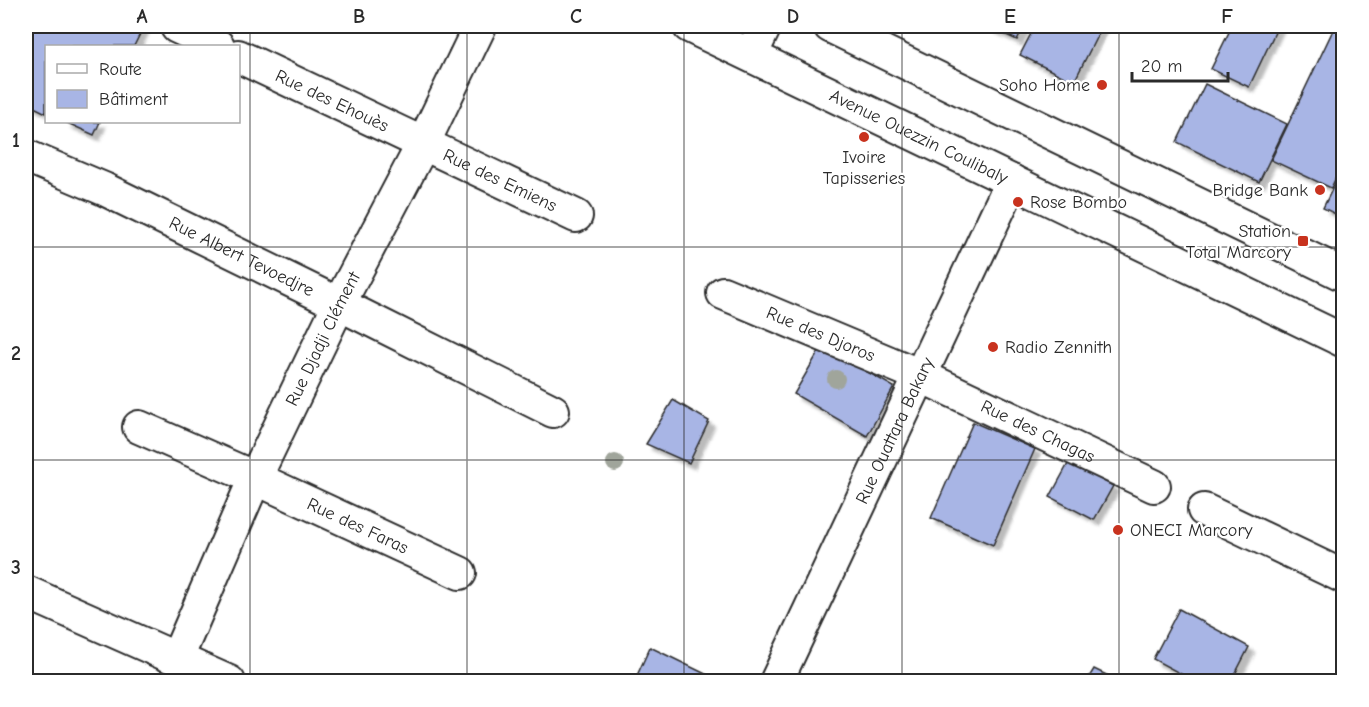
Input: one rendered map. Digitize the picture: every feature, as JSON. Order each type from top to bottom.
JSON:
[{"type":"street","name":"Rue Djadji Clément","points":[[177,658],[255,478],[339,304],[423,144],[480,26]]},
{"type":"street","name":"Avenue Ouezzin Coulibaly","points":[[689,26],[1344,341]]},
{"type":"street","points":[[751,55],[765,26]]},
{"type":"street","points":[[830,26],[1344,275]]},
{"type":"street","points":[[177,27],[216,45]]},
{"type":"street","name":"Rue des Ehouès","points":[[240,57],[423,144]]},
{"type":"street","name":"Rue des Emiens","points":[[423,144],[576,216]]},
{"type":"street","name":"Rue Albert Tevoedjre","points":[[26,156],[104,189],[553,411]]},
{"type":"street","name":"Rue Ouattara Bakary","points":[[776,681],[1012,181]]},
{"type":"street","name":"Rue des Djoros","points":[[723,293],[921,375]]},
{"type":"street","name":"Rue des Chagas","points":[[921,375],[1154,486]]},
{"type":"street","name":"Rue des Faras","points":[[139,427],[460,573]]},
{"type":"street","points":[[1204,510],[1344,577]]},
{"type":"street","points":[[26,592],[229,681]]},
{"type":"building","points":[[26,26],[144,26],[134,45],[45,45],[45,112],[26,103]]},
{"type":"building","points":[[987,26],[1024,26],[1017,40]]},
{"type":"building","points":[[1035,26],[1102,26],[1074,82],[1020,55]]},
{"type":"building","points":[[1232,26],[1278,26],[1249,87],[1211,69]]},
{"type":"building","points":[[1335,26],[1344,26],[1344,160],[1331,188],[1271,160]]},
{"type":"building","points":[[1205,84],[1287,124],[1259,182],[1177,142]]},
{"type":"building","points":[[67,123],[100,123],[94,135]]},
{"type":"building","points":[[1344,165],[1344,218],[1323,208]]},
{"type":"building","points":[[822,346],[894,387],[867,436],[794,394]]},
{"type":"building","points":[[673,400],[709,421],[689,463],[646,444]]},
{"type":"building","points":[[973,422],[1035,449],[993,545],[931,518]]},
{"type":"building","points":[[1069,462],[1113,486],[1094,520],[1050,497]]},
{"type":"building","points":[[1179,609],[1249,647],[1231,682],[1196,682],[1153,659]]},
{"type":"building","points":[[650,647],[722,682],[634,682]]},
{"type":"building","points":[[1094,669],[1121,682],[1086,682]]},
{"type":"place","name":"Soho Home","points":[[1102,85]]},
{"type":"place","name":"Ivoire Tapisseries","points":[[864,137]]},
{"type":"place","name":"Bridge Bank","points":[[1320,190]]},
{"type":"place","name":"Rose Bombo","points":[[1018,202]]},
{"type":"place","name":"Station Total Marcory","points":[[1303,241]]},
{"type":"place","name":"Radio Zennith","points":[[993,347]]},
{"type":"place","name":"ONECI Marcory","points":[[1118,530]]}]
